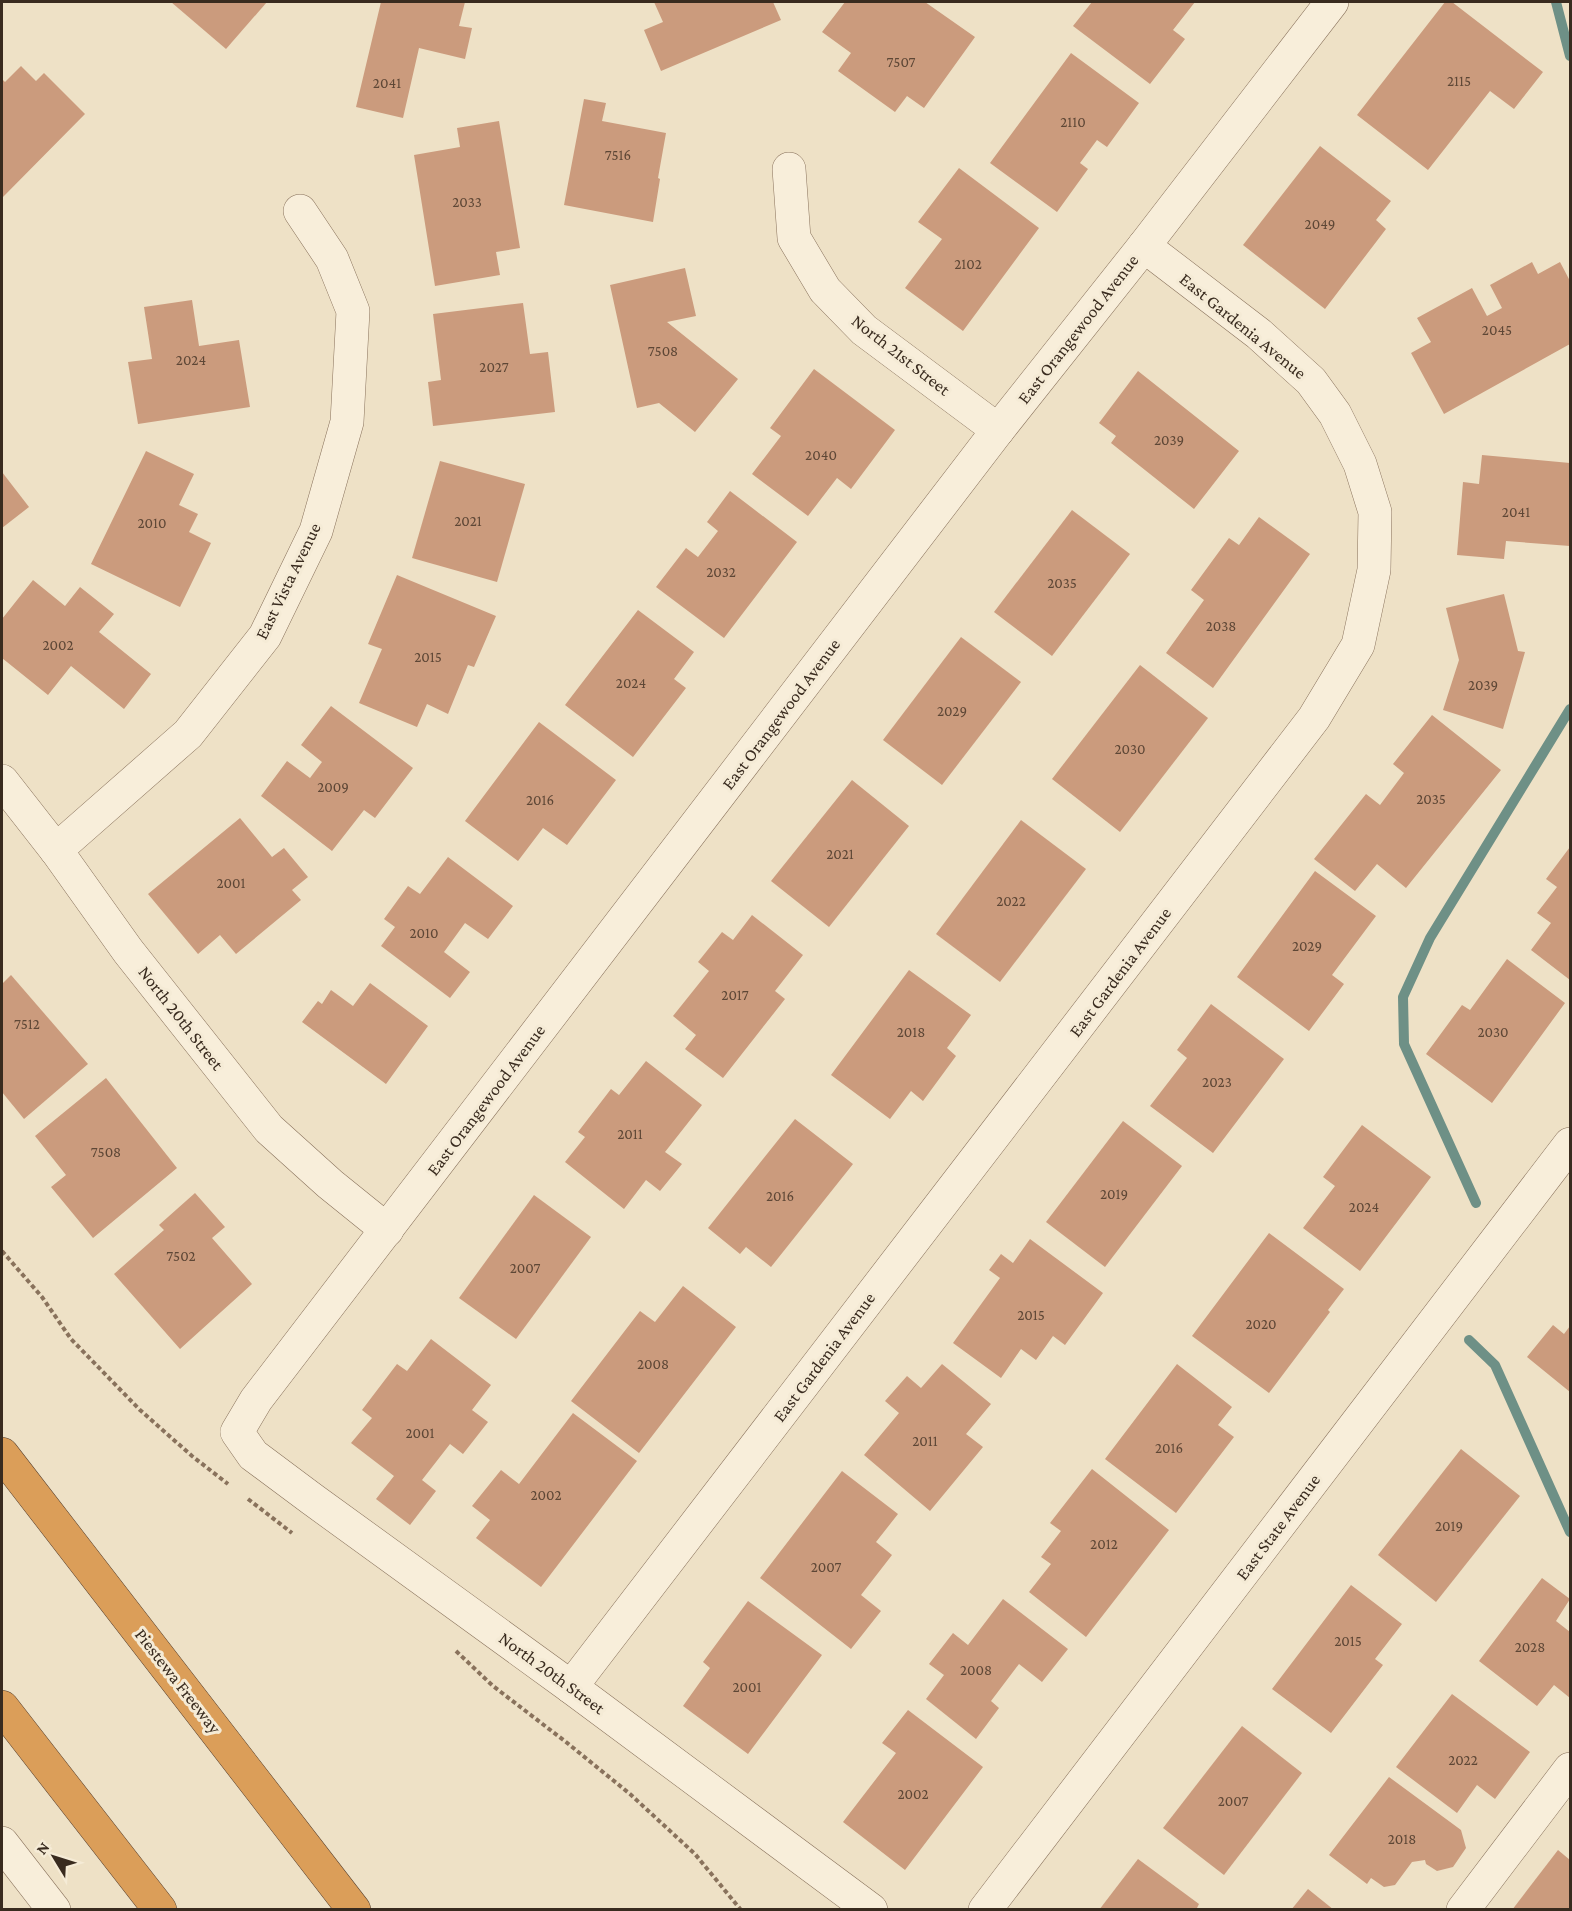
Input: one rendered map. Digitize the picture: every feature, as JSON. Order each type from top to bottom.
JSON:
[{"type":"highway","name":"Piestewa Freeway","points":[[2,1454],[354,1910]]},
{"type":"highway","points":[[2,1707],[160,1910]]},
{"type":"street","name":"East Orangewood Avenue","points":[[237,1432],[256,1400],[998,430],[1144,246],[1332,2]]},
{"type":"street","name":"North 21st Street","points":[[789,170],[794,238],[825,290],[864,330],[998,430]]},
{"type":"street","name":"East Vista Avenue","points":[[56,850],[188,734],[265,636],[316,531],[347,422],[353,311],[332,259],[300,211]]},
{"type":"street","name":"East Gardenia Avenue","points":[[571,1687],[1314,718],[1358,645],[1374,570],[1375,512],[1360,464],[1335,414],[1311,381],[1258,334],[1144,246]]},
{"type":"street","name":"North 20th Street","points":[[2,781],[56,850],[128,951],[269,1129],[330,1184],[387,1230]]},
{"type":"street","name":"East State Avenue","points":[[985,1910],[1570,1144]]},
{"type":"street","name":"North 20th Street","points":[[237,1432],[254,1455],[871,1910]]},
{"type":"street","points":[[1463,1910],[1570,1769]]},
{"type":"street","points":[[2,1843],[54,1910]]},
{"type":"building","points":[[171,2],[267,2],[226,49]]},
{"type":"building","points":[[381,2],[465,2],[459,26],[472,28],[465,59],[419,48],[403,118],[356,107]]},
{"type":"building","points":[[654,2],[773,2],[781,20],[661,71],[644,30],[663,22]]},
{"type":"building","points":[[845,2],[925,2],[975,37],[924,108],[907,96],[895,112],[838,71],[851,53],[822,32]]},
{"type":"building","points":[[1092,2],[1195,2],[1173,30],[1185,39],[1150,84],[1073,26]]},
{"type":"building","points":[[1445,2],[1452,2],[1543,72],[1514,109],[1490,91],[1428,170],[1357,115]]},
{"type":"building","points":[[1071,53],[1139,103],[1107,147],[1097,140],[1080,163],[1088,169],[1057,212],[990,163]]},
{"type":"building","points":[[21,66],[36,81],[44,73],[85,114],[2,198],[2,79],[5,82]]},
{"type":"building","points":[[584,99],[606,103],[602,121],[666,133],[653,222],[564,205]]},
{"type":"building","points":[[499,121],[520,248],[496,252],[500,275],[435,286],[414,155],[460,147],[457,128]]},
{"type":"building","points":[[1320,146],[1391,201],[1376,220],[1386,229],[1325,309],[1243,245]]},
{"type":"building","points":[[959,168],[1039,228],[963,331],[905,288],[942,239],[918,222]]},
{"type":"building","points":[[1532,262],[1538,274],[1560,262],[1570,281],[1570,344],[1444,414],[1411,353],[1431,342],[1417,318],[1472,288],[1487,316],[1502,308],[1490,285]]},
{"type":"building","points":[[685,268],[696,316],[667,322],[738,379],[695,432],[659,403],[637,408],[610,285]]},
{"type":"building","points":[[192,300],[199,346],[239,340],[250,407],[138,424],[128,362],[152,359],[144,307]]},
{"type":"building","points":[[523,303],[530,354],[548,352],[555,412],[433,426],[428,382],[441,380],[433,314]]},
{"type":"building","points":[[814,369],[895,430],[851,489],[837,478],[808,516],[752,474],[781,436],[770,428]]},
{"type":"building","points":[[1138,371],[1239,451],[1194,509],[1111,443],[1116,436],[1099,423]]},
{"type":"building","points":[[146,451],[194,474],[179,505],[198,514],[189,532],[211,543],[180,607],[91,564]]},
{"type":"building","points":[[1482,455],[1570,463],[1570,546],[1506,541],[1504,559],[1457,555],[1463,482],[1479,484]]},
{"type":"building","points":[[440,461],[525,484],[497,582],[412,558]]},
{"type":"building","points":[[2,472],[29,507],[2,528]]},
{"type":"building","points":[[730,491],[797,542],[724,638],[656,587],[686,548],[698,557],[718,531],[707,522]]},
{"type":"building","points":[[1072,510],[1130,554],[1052,656],[994,612]]},
{"type":"building","points":[[1259,517],[1310,554],[1213,688],[1166,653],[1204,600],[1191,590],[1229,538],[1239,545]]},
{"type":"building","points":[[397,575],[496,616],[474,667],[468,665],[448,714],[427,704],[417,727],[359,703],[382,649],[368,644]]},
{"type":"building","points":[[33,580],[65,606],[80,587],[114,614],[99,632],[151,674],[124,709],[71,666],[48,695],[2,658],[2,619]]},
{"type":"building","points":[[1504,594],[1518,651],[1525,652],[1503,729],[1443,710],[1459,660],[1446,608]]},
{"type":"building","points":[[638,610],[694,652],[674,679],[686,688],[633,757],[565,705]]},
{"type":"building","points":[[961,637],[1021,682],[942,785],[883,740]]},
{"type":"building","points":[[1140,665],[1208,718],[1120,832],[1052,779]]},
{"type":"building","points":[[331,706],[413,768],[375,818],[364,810],[332,851],[261,796],[287,761],[310,778],[322,762],[301,745]]},
{"type":"building","points":[[1432,715],[1501,770],[1406,888],[1377,864],[1355,891],[1314,859],[1366,794],[1380,805],[1404,773],[1393,764]]},
{"type":"building","points":[[539,722],[616,780],[567,845],[543,828],[518,861],[465,821]]},
{"type":"building","points":[[852,780],[909,826],[829,927],[771,881]]},
{"type":"building","points":[[240,818],[272,857],[284,848],[308,877],[292,890],[301,900],[236,954],[220,935],[198,954],[148,894]]},
{"type":"building","points":[[1021,820],[1086,869],[1000,982],[936,934]]},
{"type":"building","points":[[1570,847],[1570,980],[1531,950],[1551,923],[1537,913],[1557,887],[1546,879]]},
{"type":"building","points":[[448,857],[513,906],[488,939],[465,923],[444,952],[470,972],[450,998],[381,946],[395,927],[384,919],[408,886],[420,894]]},
{"type":"building","points":[[1315,871],[1376,916],[1332,975],[1344,984],[1309,1031],[1237,977]]},
{"type":"building","points":[[752,915],[803,955],[775,991],[785,999],[723,1078],[685,1049],[696,1035],[673,1016],[709,971],[698,962],[722,932],[733,940]]},
{"type":"building","points":[[1507,959],[1565,1003],[1492,1103],[1426,1054],[1462,1005],[1470,1010]]},
{"type":"building","points":[[909,970],[971,1015],[947,1048],[956,1056],[923,1101],[911,1091],[890,1119],[831,1075]]},
{"type":"building","points":[[11,975],[88,1064],[24,1119],[2,1092],[2,984]]},
{"type":"building","points":[[370,983],[428,1026],[386,1084],[302,1022],[318,1001],[322,1004],[331,990],[353,1006]]},
{"type":"building","points":[[1211,1004],[1284,1059],[1213,1153],[1150,1106],[1187,1058],[1177,1050]]},
{"type":"building","points":[[646,1061],[702,1105],[665,1152],[682,1164],[660,1191],[646,1180],[624,1209],[565,1162],[585,1137],[578,1132],[611,1089],[619,1095]]},
{"type":"building","points":[[106,1078],[177,1168],[93,1238],[51,1187],[66,1175],[35,1136]]},
{"type":"building","points":[[795,1119],[853,1164],[771,1267],[746,1247],[740,1254],[708,1228]]},
{"type":"building","points":[[1123,1121],[1182,1166],[1105,1267],[1046,1222]]},
{"type":"building","points":[[1362,1125],[1431,1177],[1360,1271],[1303,1228],[1335,1186],[1323,1177]]},
{"type":"building","points":[[195,1193],[225,1227],[212,1238],[252,1284],[180,1349],[114,1274],[164,1230],[159,1225]]},
{"type":"building","points":[[534,1195],[591,1237],[516,1339],[459,1298]]},
{"type":"building","points":[[1269,1233],[1344,1289],[1328,1310],[1330,1312],[1269,1393],[1192,1336]]},
{"type":"building","points":[[1030,1239],[1103,1293],[1065,1345],[1053,1336],[1036,1360],[1021,1349],[1001,1378],[953,1343],[1000,1278],[989,1270],[1001,1254],[1013,1263]]},
{"type":"building","points":[[683,1286],[736,1327],[639,1453],[571,1401],[640,1311],[655,1322]]},
{"type":"building","points":[[1553,1325],[1564,1334],[1570,1326],[1570,1392],[1527,1357]]},
{"type":"building","points":[[431,1339],[491,1385],[472,1410],[488,1422],[463,1454],[450,1444],[422,1480],[436,1491],[410,1525],[376,1499],[394,1476],[351,1443],[372,1418],[362,1410],[397,1364],[407,1371]]},
{"type":"building","points":[[942,1364],[991,1404],[966,1434],[983,1447],[930,1511],[864,1455],[899,1413],[885,1401],[907,1376],[921,1388]]},
{"type":"building","points":[[1177,1364],[1232,1407],[1218,1425],[1234,1437],[1176,1513],[1105,1459]]},
{"type":"building","points":[[573,1413],[637,1461],[541,1587],[476,1538],[490,1520],[472,1506],[501,1470],[519,1484]]},
{"type":"building","points":[[1461,1449],[1520,1496],[1436,1602],[1378,1555]]},
{"type":"building","points":[[1092,1469],[1169,1530],[1086,1637],[1029,1592],[1051,1564],[1041,1557],[1061,1531],[1050,1523]]},
{"type":"building","points":[[842,1471],[898,1514],[876,1542],[892,1555],[861,1595],[881,1611],[851,1649],[760,1578]]},
{"type":"building","points":[[1542,1578],[1570,1599],[1556,1621],[1570,1632],[1570,1698],[1554,1685],[1537,1706],[1479,1661]]},
{"type":"building","points":[[1351,1585],[1402,1624],[1375,1659],[1383,1665],[1331,1733],[1272,1689]]},
{"type":"building","points":[[1003,1599],[1068,1649],[1042,1682],[1019,1664],[991,1701],[999,1708],[976,1739],[926,1699],[944,1675],[929,1664],[953,1633],[968,1645]]},
{"type":"building","points":[[748,1601],[822,1655],[748,1754],[683,1706],[710,1668],[703,1662]]},
{"type":"building","points":[[1452,1694],[1530,1752],[1495,1799],[1477,1785],[1457,1813],[1396,1767]]},
{"type":"building","points":[[908,1710],[983,1767],[905,1870],[843,1822],[896,1753],[882,1743]]},
{"type":"building","points":[[1242,1726],[1302,1773],[1224,1875],[1163,1828]]},
{"type":"building","points":[[1389,1777],[1461,1830],[1466,1848],[1453,1867],[1437,1871],[1426,1864],[1425,1860],[1412,1862],[1395,1885],[1384,1887],[1371,1878],[1367,1884],[1329,1855]]},
{"type":"building","points":[[1558,1850],[1570,1860],[1570,1910],[1512,1910]]},
{"type":"building","points":[[1138,1859],[1199,1904],[1196,1910],[1099,1910]]},
{"type":"building","points":[[1308,1889],[1334,1910],[1291,1910]]},
{"type":"waterway","points":[[1556,2],[1570,56]]},
{"type":"waterway","points":[[1476,1203],[1404,1044],[1403,997],[1430,938],[1570,709]]},
{"type":"waterway","points":[[1469,1340],[1495,1365],[1570,1532]]}]
